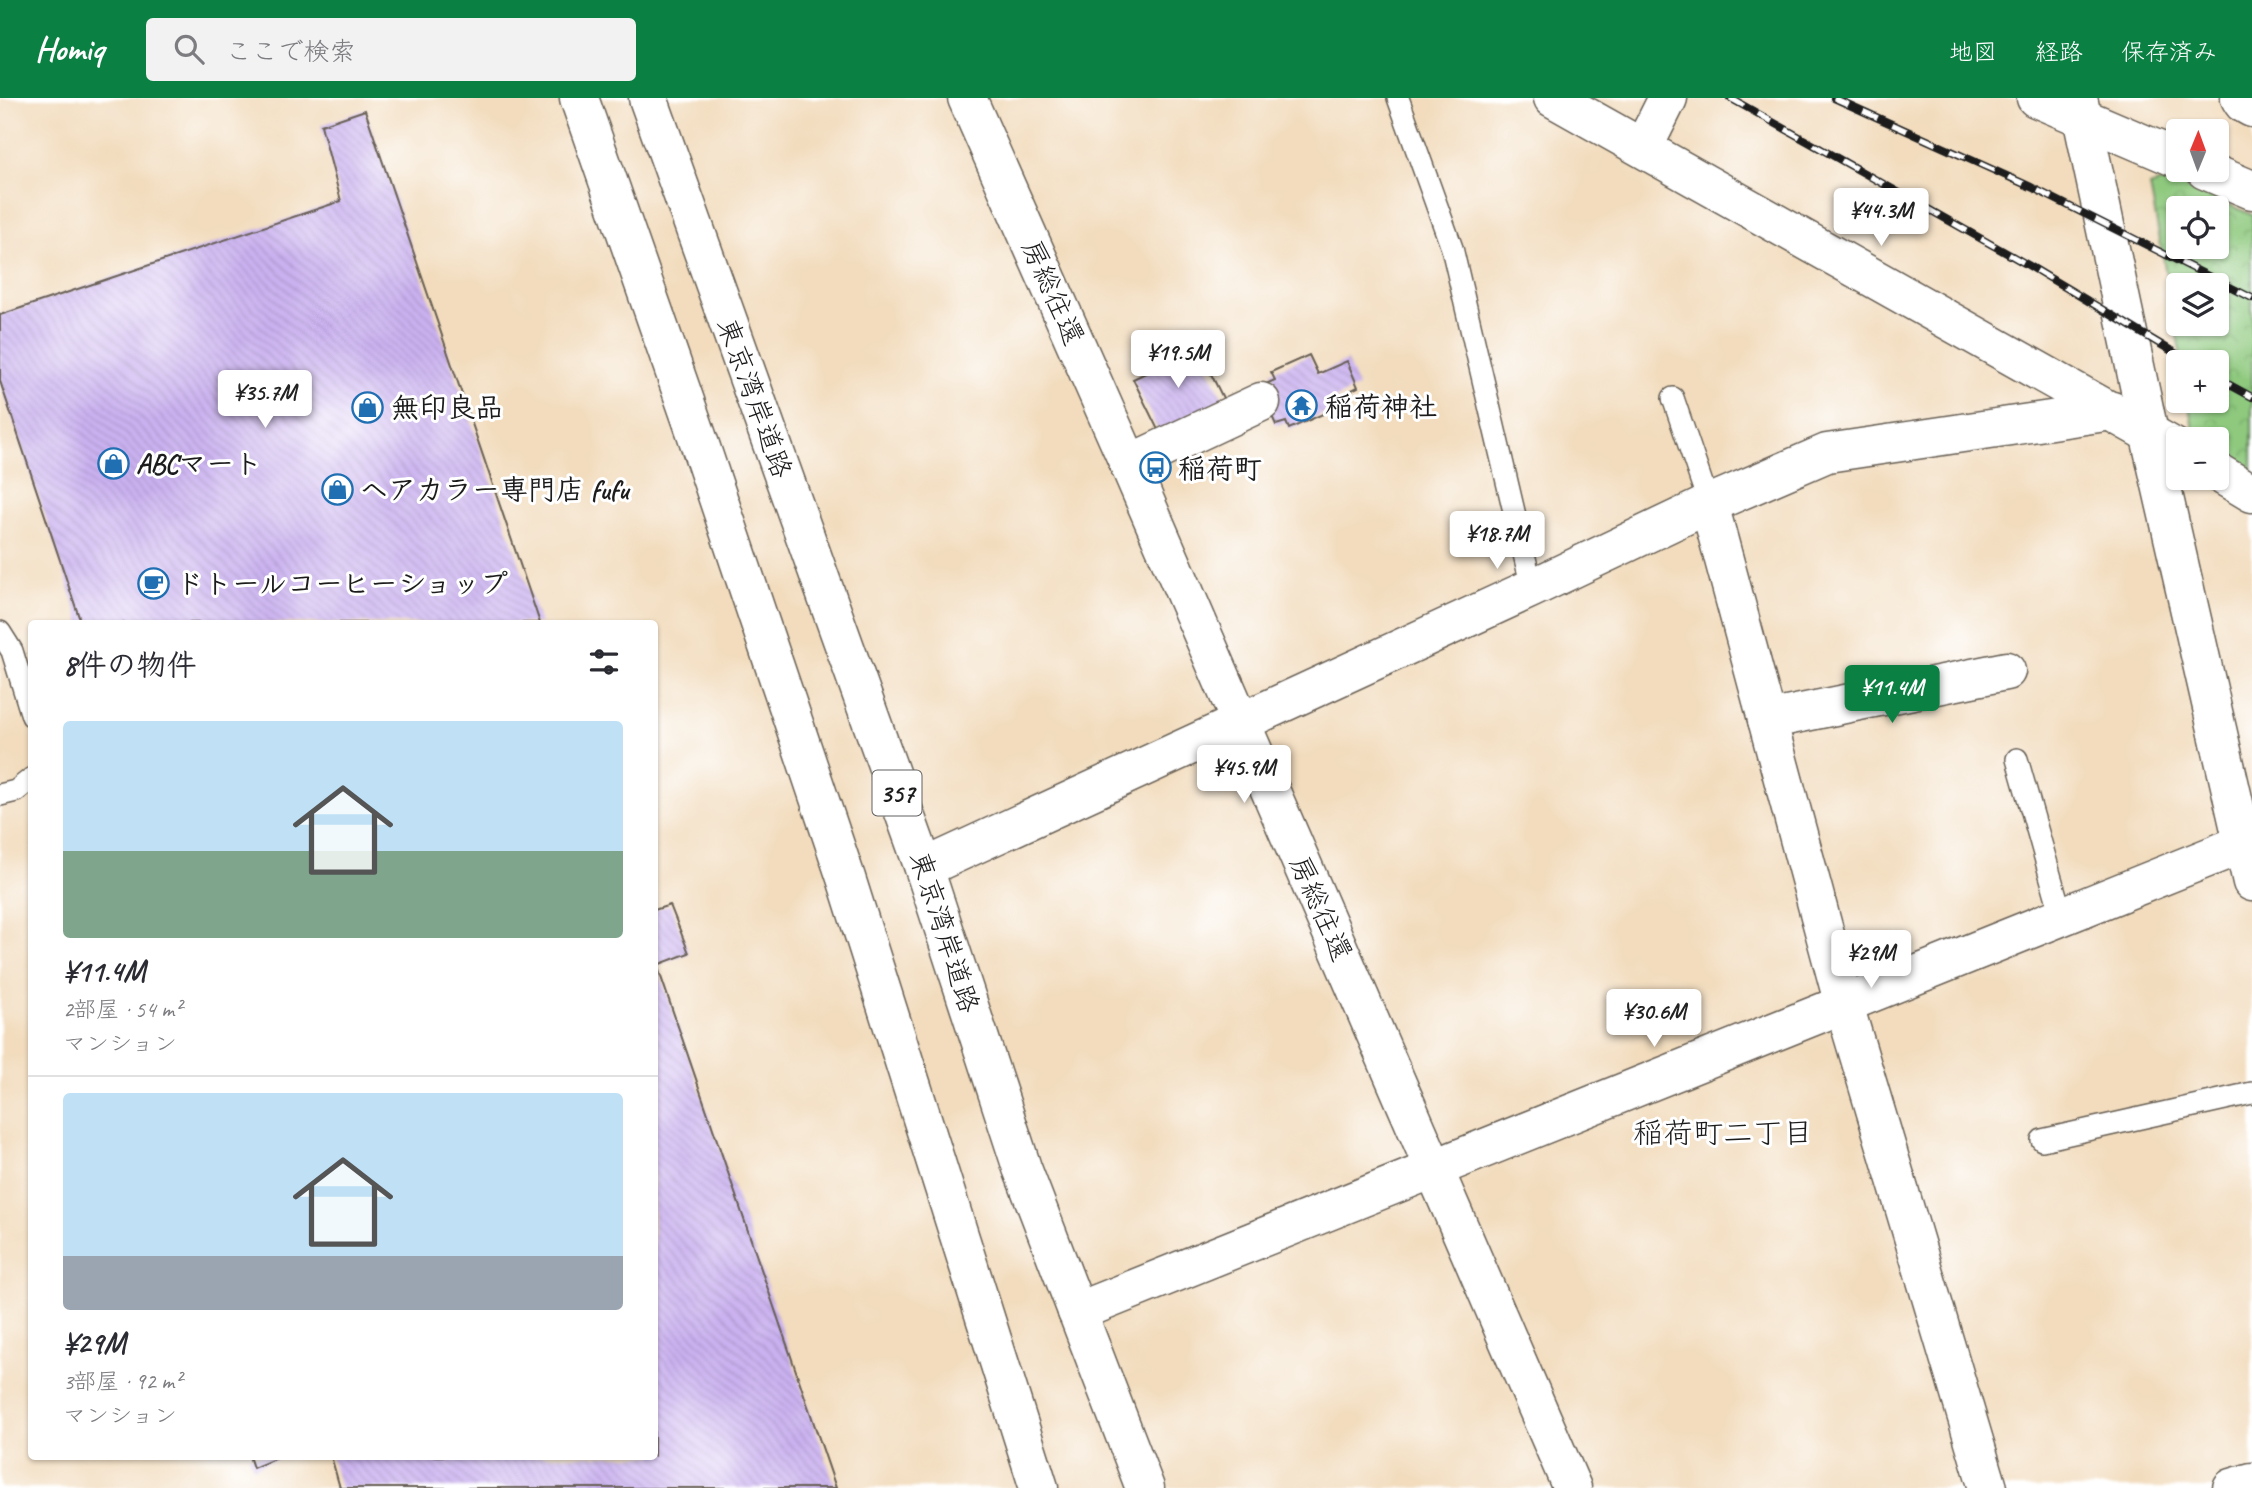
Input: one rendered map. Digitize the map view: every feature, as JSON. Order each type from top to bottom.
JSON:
[{"type":"main road","points":[[579,98],[695,430],[846,878],[1040,1488]]},
{"type":"main road","name":"東京湾岸道路","points":[[648,98],[924,868],[1022,1168],[1145,1488]]},
{"type":"main road","name":"房総往還","points":[[967,98],[1435,1167],[1572,1488]]},
{"type":"main road","points":[[1553,98],[2164,441]]},
{"type":"main road","points":[[1643,149],[1668,98]]},
{"type":"main road","points":[[2036,98],[2080,108],[2166,152]]},
{"type":"main road","points":[[2240,98],[2242,103],[2252,108]]},
{"type":"main road","points":[[2080,108],[2164,441],[2248,842],[2252,882]]},
{"type":"main road","points":[[2230,181],[2252,190]]},
{"type":"main road","points":[[1129,464],[1261,402]]},
{"type":"main road","points":[[924,868],[1532,589],[1709,504],[1827,453],[2112,411]]},
{"type":"main road","points":[[2229,479],[2252,493]]},
{"type":"main road","points":[[1709,504],[1844,1005],[1988,1488]]},
{"type":"main road","points":[[1767,720],[2006,671]]},
{"type":"main road","points":[[1077,1312],[2248,842]]},
{"type":"main road","points":[[2232,1488],[2252,1482]]},
{"type":"lane","points":[[1398,98],[1452,248],[1532,589]]},
{"type":"lane","points":[[1673,398],[1709,504]]},
{"type":"lane","points":[[0,632],[12,651],[28,703]]},
{"type":"lane","points":[[2017,759],[2062,917]]},
{"type":"lane","points":[[0,795],[16,791],[28,781]]},
{"type":"lane","points":[[2042,1140],[2252,1093]]},
{"type":"green space","points":[[2166,180],[2181,182],[2211,196],[2166,196],[2166,259],[2229,259],[2229,204],[2252,215],[2252,479],[2229,467],[2229,427],[2193,427],[2190,413],[2229,413],[2229,350],[2180,350],[2177,336],[2229,336],[2229,273],[2166,274],[2150,186]]},
{"type":"building","points":[[365,110],[539,620],[80,620],[0,381],[0,315],[341,201],[321,125]]},
{"type":"building","points":[[1198,348],[1224,400],[1159,432],[1133,379]]},
{"type":"building","points":[[1309,355],[1318,374],[1347,361],[1358,387],[1336,398],[1339,407],[1289,429],[1286,422],[1276,425],[1259,387],[1275,380],[1271,372]]},
{"type":"building","points":[[670,905],[689,953],[658,965],[658,909]]},
{"type":"building","points":[[658,968],[836,1488],[340,1488],[332,1460],[658,1460]]},
{"type":"building","points":[[250,1460],[272,1460],[253,1468]]},
{"type":"railway","points":[[1730,98],[2028,265],[2170,350]]},
{"type":"railway","points":[[1834,98],[2031,187],[2252,298]]},
{"type":"railway","points":[[2229,385],[2252,397]]},
{"type":"place","name":"稲荷神社","points":[[1302,406]]},
{"type":"place","name":"無印良品","points":[[368,407]]},
{"type":"place","name":"ABCマート","points":[[113,463]]},
{"type":"place","name":"稲荷町","points":[[1155,468]]},
{"type":"place","name":"ヘアカラー専門店 fufu","points":[[337,489]]},
{"type":"place","name":"ドトールコーヒーショップ","points":[[153,583]]},
{"type":"district","name":"稲荷町二丁目","points":[[1723,1133]]}]
